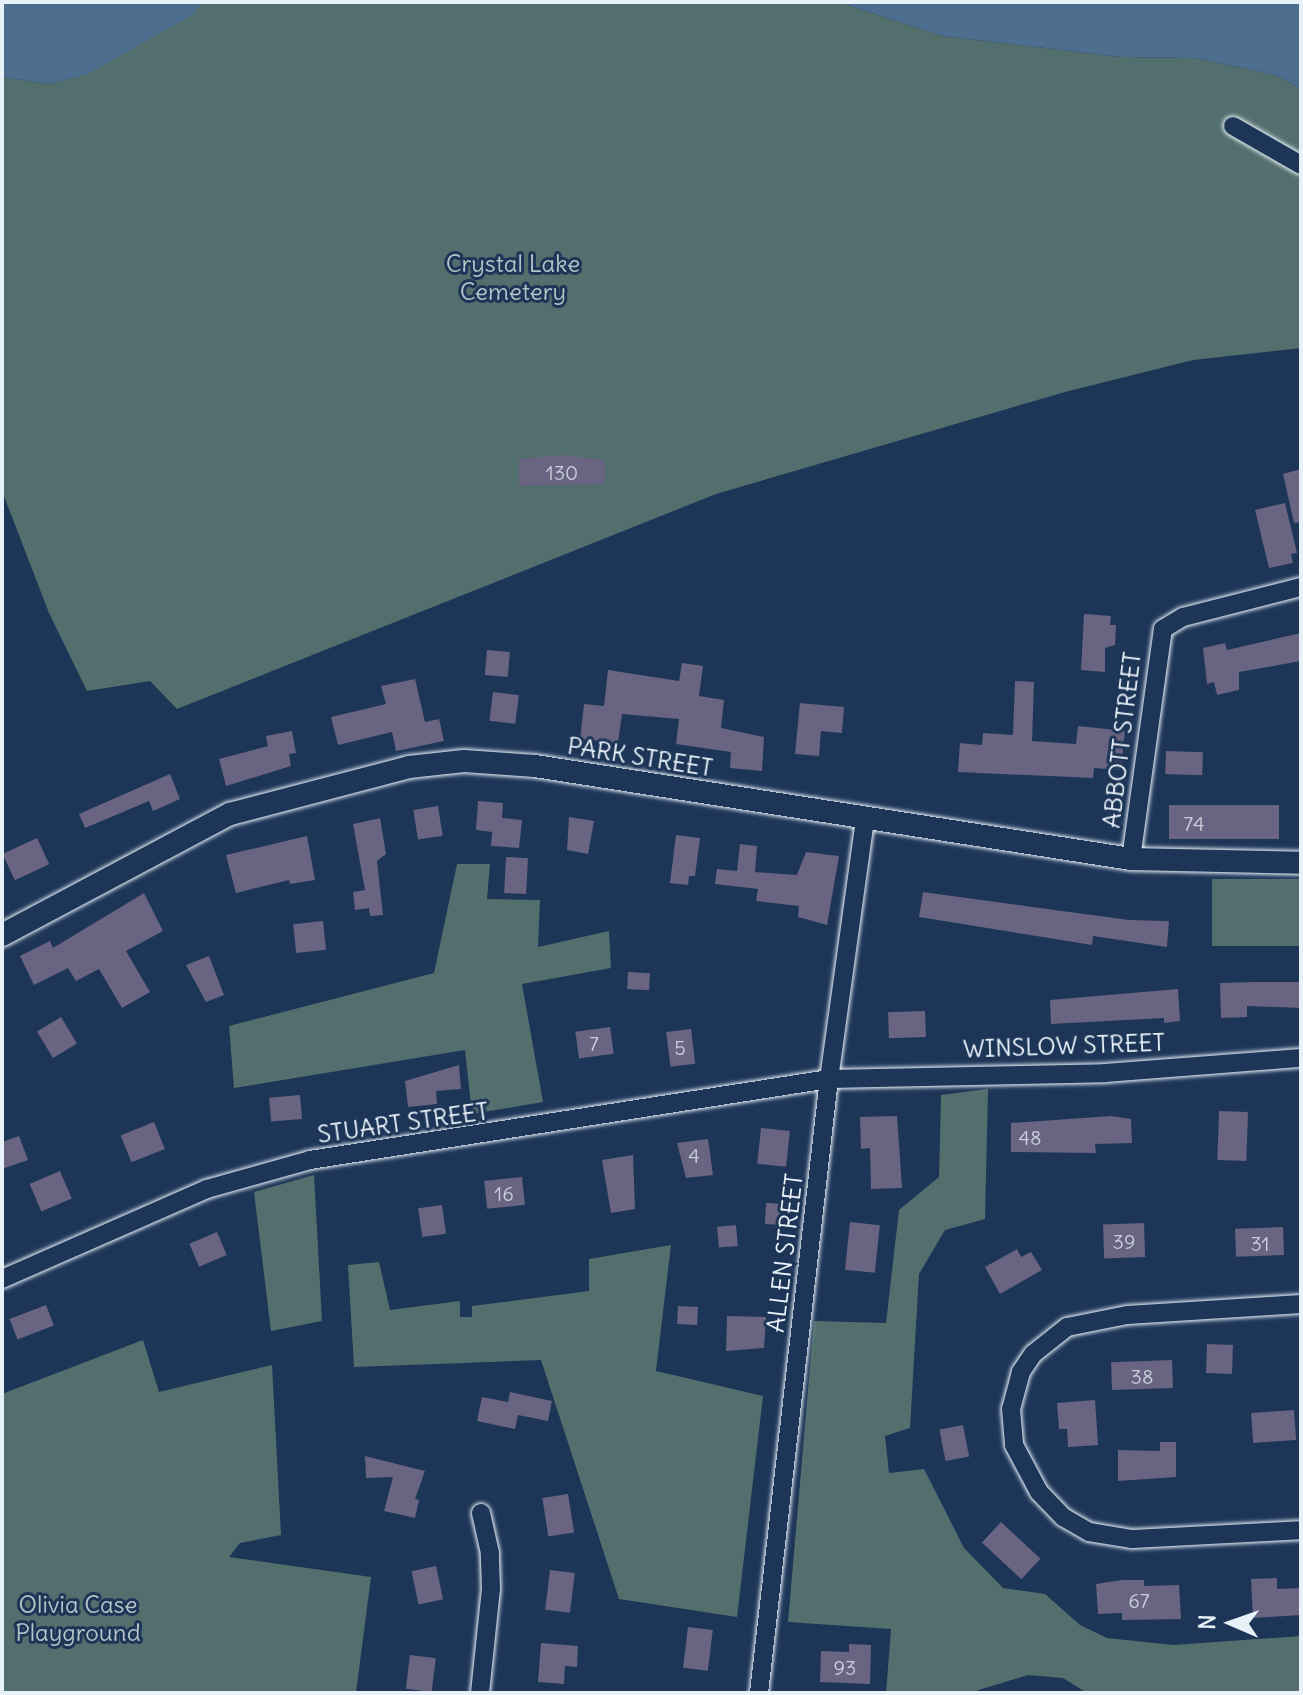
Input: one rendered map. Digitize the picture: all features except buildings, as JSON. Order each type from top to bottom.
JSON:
[{"type":"street","points":[[1233,126],[1301,165]]},
{"type":"street","name":"ABBOTT STREET","points":[[1131,859],[1163,629],[1183,617],[1301,587]]},
{"type":"street","name":"PARK STREET","points":[[2,935],[230,814],[409,767],[464,761],[535,766],[1131,859],[1301,863]]},
{"type":"street","name":"ALLEN STREET","points":[[759,1693],[829,1079],[865,819]]},
{"type":"street","name":"WINSLOW STREET","points":[[829,1079],[1105,1073],[1301,1058]]},
{"type":"street","name":"STUART STREET","points":[[2,1279],[198,1193],[272,1168],[829,1079]]},
{"type":"street","points":[[1301,1304],[1127,1315],[1067,1327],[1033,1354],[1021,1372],[1011,1428],[1021,1461],[1039,1492],[1063,1517],[1089,1532],[1132,1539],[1301,1530]]},
{"type":"street","points":[[480,1693],[491,1589],[481,1513]]},
{"type":"green space","name":"Crystal Lake Cemetery","points":[[203,2],[838,2],[943,36],[1121,57],[1195,58],[1276,75],[1301,89],[1301,348],[1193,360],[1065,392],[716,494],[177,709],[150,681],[87,691],[49,613],[2,491],[2,77],[49,84],[87,74],[191,15]]},
{"type":"green space","points":[[457,864],[490,864],[487,899],[540,900],[538,947],[609,931],[611,968],[522,984],[543,1102],[472,1114],[465,1050],[234,1088],[229,1026],[434,973]]},
{"type":"green space","points":[[1212,879],[1301,879],[1301,946],[1212,946]]},
{"type":"green space","points":[[988,1089],[985,1219],[945,1230],[919,1274],[910,1428],[885,1436],[889,1473],[924,1469],[964,1548],[1003,1588],[1045,1594],[1080,1625],[1107,1638],[1173,1645],[1301,1636],[1301,1693],[1087,1693],[1063,1678],[1028,1675],[969,1693],[886,1693],[891,1629],[788,1622],[814,1321],[886,1323],[899,1210],[939,1177],[941,1095]]},
{"type":"green space","points":[[314,1175],[322,1321],[271,1331],[254,1192]]},
{"type":"green space","points":[[671,1245],[656,1371],[763,1396],[737,1617],[619,1599],[541,1360],[354,1367],[348,1265],[379,1262],[390,1310],[460,1301],[460,1317],[472,1317],[472,1306],[589,1291],[589,1259]]},
{"type":"green space","name":"Olivia Case Playground","points":[[143,1340],[159,1392],[272,1365],[281,1535],[240,1543],[229,1557],[371,1577],[356,1693],[2,1693],[2,1394]]},
{"type":"water","points":[[2,2],[203,2],[192,15],[88,74],[49,84],[2,77]]},
{"type":"water","points":[[838,2],[1301,2],[1301,89],[1276,75],[1195,58],[1121,57],[943,36]]}]
